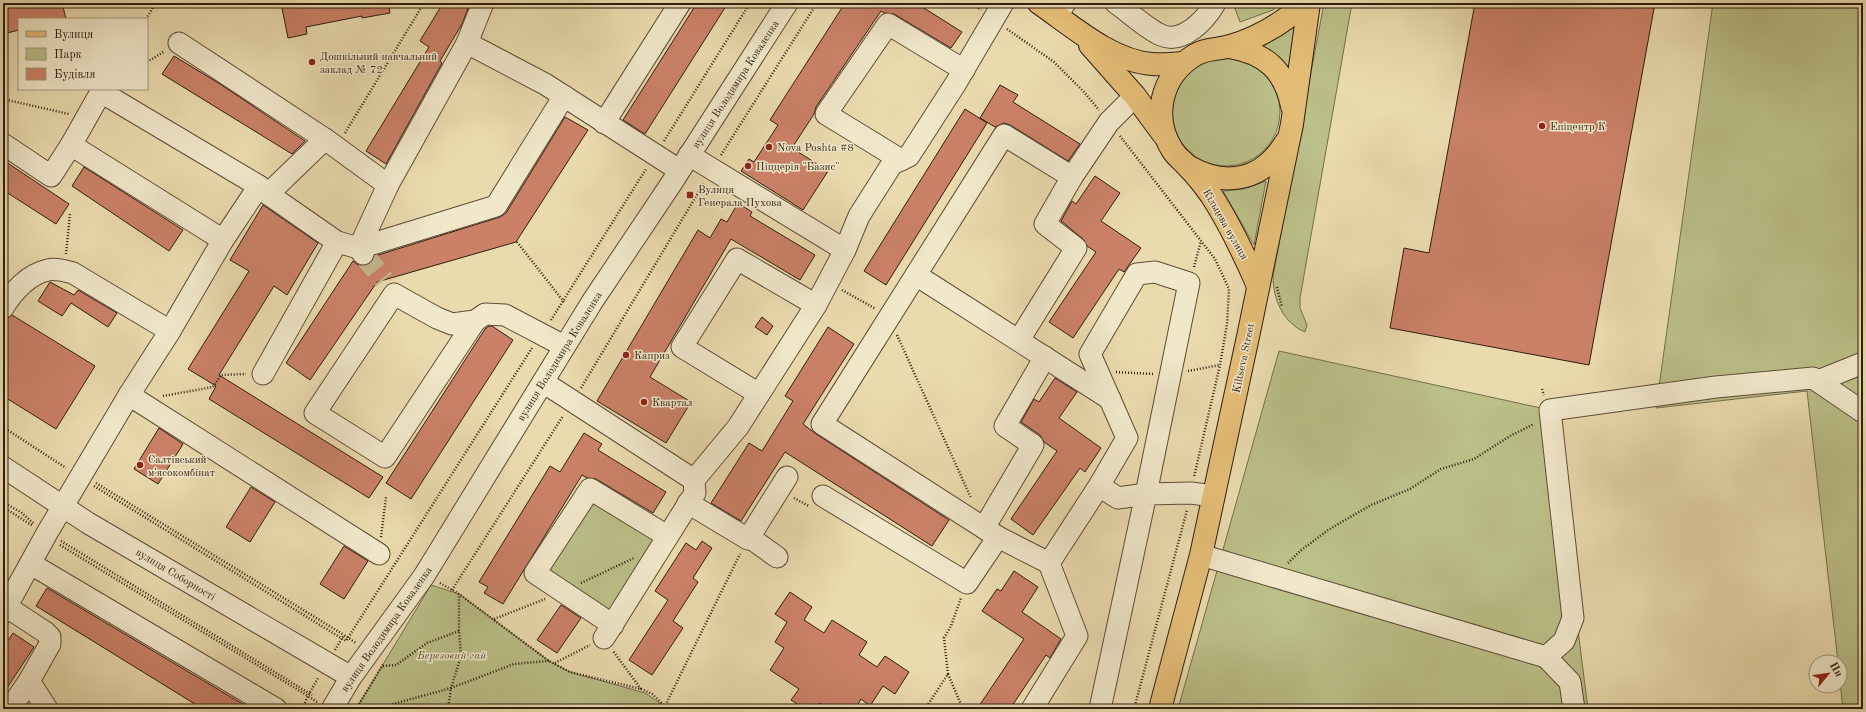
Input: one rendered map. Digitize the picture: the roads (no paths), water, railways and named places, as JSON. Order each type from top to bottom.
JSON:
[{"type":"main road","points":[[1038,3],[1061,10],[1078,32],[1135,96],[1165,136]]},
{"type":"main road","name":"Кільцева вулиця","points":[[1229,47],[1255,37],[1272,28],[1289,17],[1305,3]]},
{"type":"main road","name":"Kiltseva Street","points":[[1160,709],[1200,555],[1249,332],[1292,124],[1310,3]]},
{"type":"main road","points":[[1078,32],[1121,56],[1151,64],[1183,63]]},
{"type":"main road","name":"Кільцева вулиця","points":[[1187,166],[1204,175],[1223,179],[1242,177],[1254,173],[1275,158],[1286,143],[1292,124],[1292,108],[1289,92],[1282,78],[1272,65],[1245,49],[1229,47],[1212,48],[1196,54],[1183,63],[1170,78],[1162,97],[1161,116],[1165,136],[1174,153],[1210,194],[1243,251],[1258,286]]},
{"type":"street","points":[[361,251],[388,185],[467,43],[483,3]]},
{"type":"street","name":"вулиця Володимира Коваленка","points":[[332,709],[351,677],[424,576],[564,346],[787,3]]},
{"type":"street","points":[[1116,3],[1162,36],[1179,37],[1197,26],[1215,3]]},
{"type":"street","points":[[604,123],[677,4]]},
{"type":"street","points":[[667,536],[590,489],[535,573],[608,631],[695,493],[694,480],[738,427],[816,305],[845,250],[859,216],[892,164],[909,156],[964,70],[998,11]]},
{"type":"street","points":[[901,160],[826,114],[888,24],[964,70]]},
{"type":"street","points":[[179,43],[331,143],[388,185]]},
{"type":"street","points":[[467,43],[545,84],[655,155],[712,169],[845,250]]},
{"type":"street","points":[[3,144],[51,176],[71,145],[101,92],[264,190],[337,242],[361,251],[496,206],[564,96]]},
{"type":"street","points":[[1019,340],[1076,248],[1045,224],[1072,177],[1109,122],[1135,96]]},
{"type":"street","points":[[1032,709],[1078,636],[1049,563],[991,533],[822,424],[888,316],[916,275],[1004,135],[1072,177]]},
{"type":"street","points":[[10,709],[29,681],[50,644],[50,637],[45,632],[5,610],[47,534],[81,476],[133,398],[223,240],[264,190],[331,143]]},
{"type":"street","points":[[71,145],[223,240]]},
{"type":"street","points":[[263,374],[337,242]]},
{"type":"street","points":[[759,394],[682,347],[738,259],[816,305]]},
{"type":"street","points":[[3,308],[17,289],[27,280],[48,270],[64,271],[73,273],[170,331]]},
{"type":"street","points":[[1049,563],[1099,486],[1127,438],[1090,354],[1137,274],[1155,272],[1189,283],[1100,709]]},
{"type":"street","points":[[916,275],[1110,399]]},
{"type":"street","points":[[475,321],[452,324],[437,318],[389,287],[315,413],[385,457],[475,321],[485,314],[505,314],[564,346]]},
{"type":"street","points":[[816,501],[967,583],[1033,445],[1005,426],[1045,358]]},
{"type":"street","points":[[1818,381],[1863,363]]},
{"type":"street","points":[[1546,657],[1564,641],[1573,618],[1550,410],[1716,387],[1813,378],[1863,412]]},
{"type":"street","points":[[543,382],[694,480]]},
{"type":"street","points":[[133,398],[379,554]]},
{"type":"street","name":"вулиця Соборності","points":[[3,467],[64,507],[351,677]]},
{"type":"street","points":[[748,538],[787,478]]},
{"type":"street","points":[[1099,486],[1118,498],[1146,494],[1190,493],[1212,496]]},
{"type":"street","points":[[688,503],[748,538],[777,557]]},
{"type":"street","points":[[1200,555],[1546,657],[1570,682],[1574,709]]},
{"type":"street","points":[[31,564],[276,709]]},
{"type":"street","points":[[29,681],[47,709]]},
{"type":"tunnel","points":[[363,254],[384,280]]},
{"type":"place","name":"Дошкільний навчальний заклад № 72","points":[[312,62]]},
{"type":"place","name":"Епіцентр К","points":[[1542,126]]},
{"type":"place","name":"Nova Poshta #8","points":[[769,147]]},
{"type":"place","name":"Піццерія \"Базис\"","points":[[748,166]]},
{"type":"place","name":"Вулиця Генерала Пухова","points":[[690,195]]},
{"type":"place","name":"Каприз","points":[[626,355]]},
{"type":"place","name":"Квартал","points":[[644,402]]},
{"type":"place","name":"Салтівський мʼясокомбінат","points":[[140,465]]},
{"type":"park label","name":"Березовий гай","points":[[452,655]]}]
